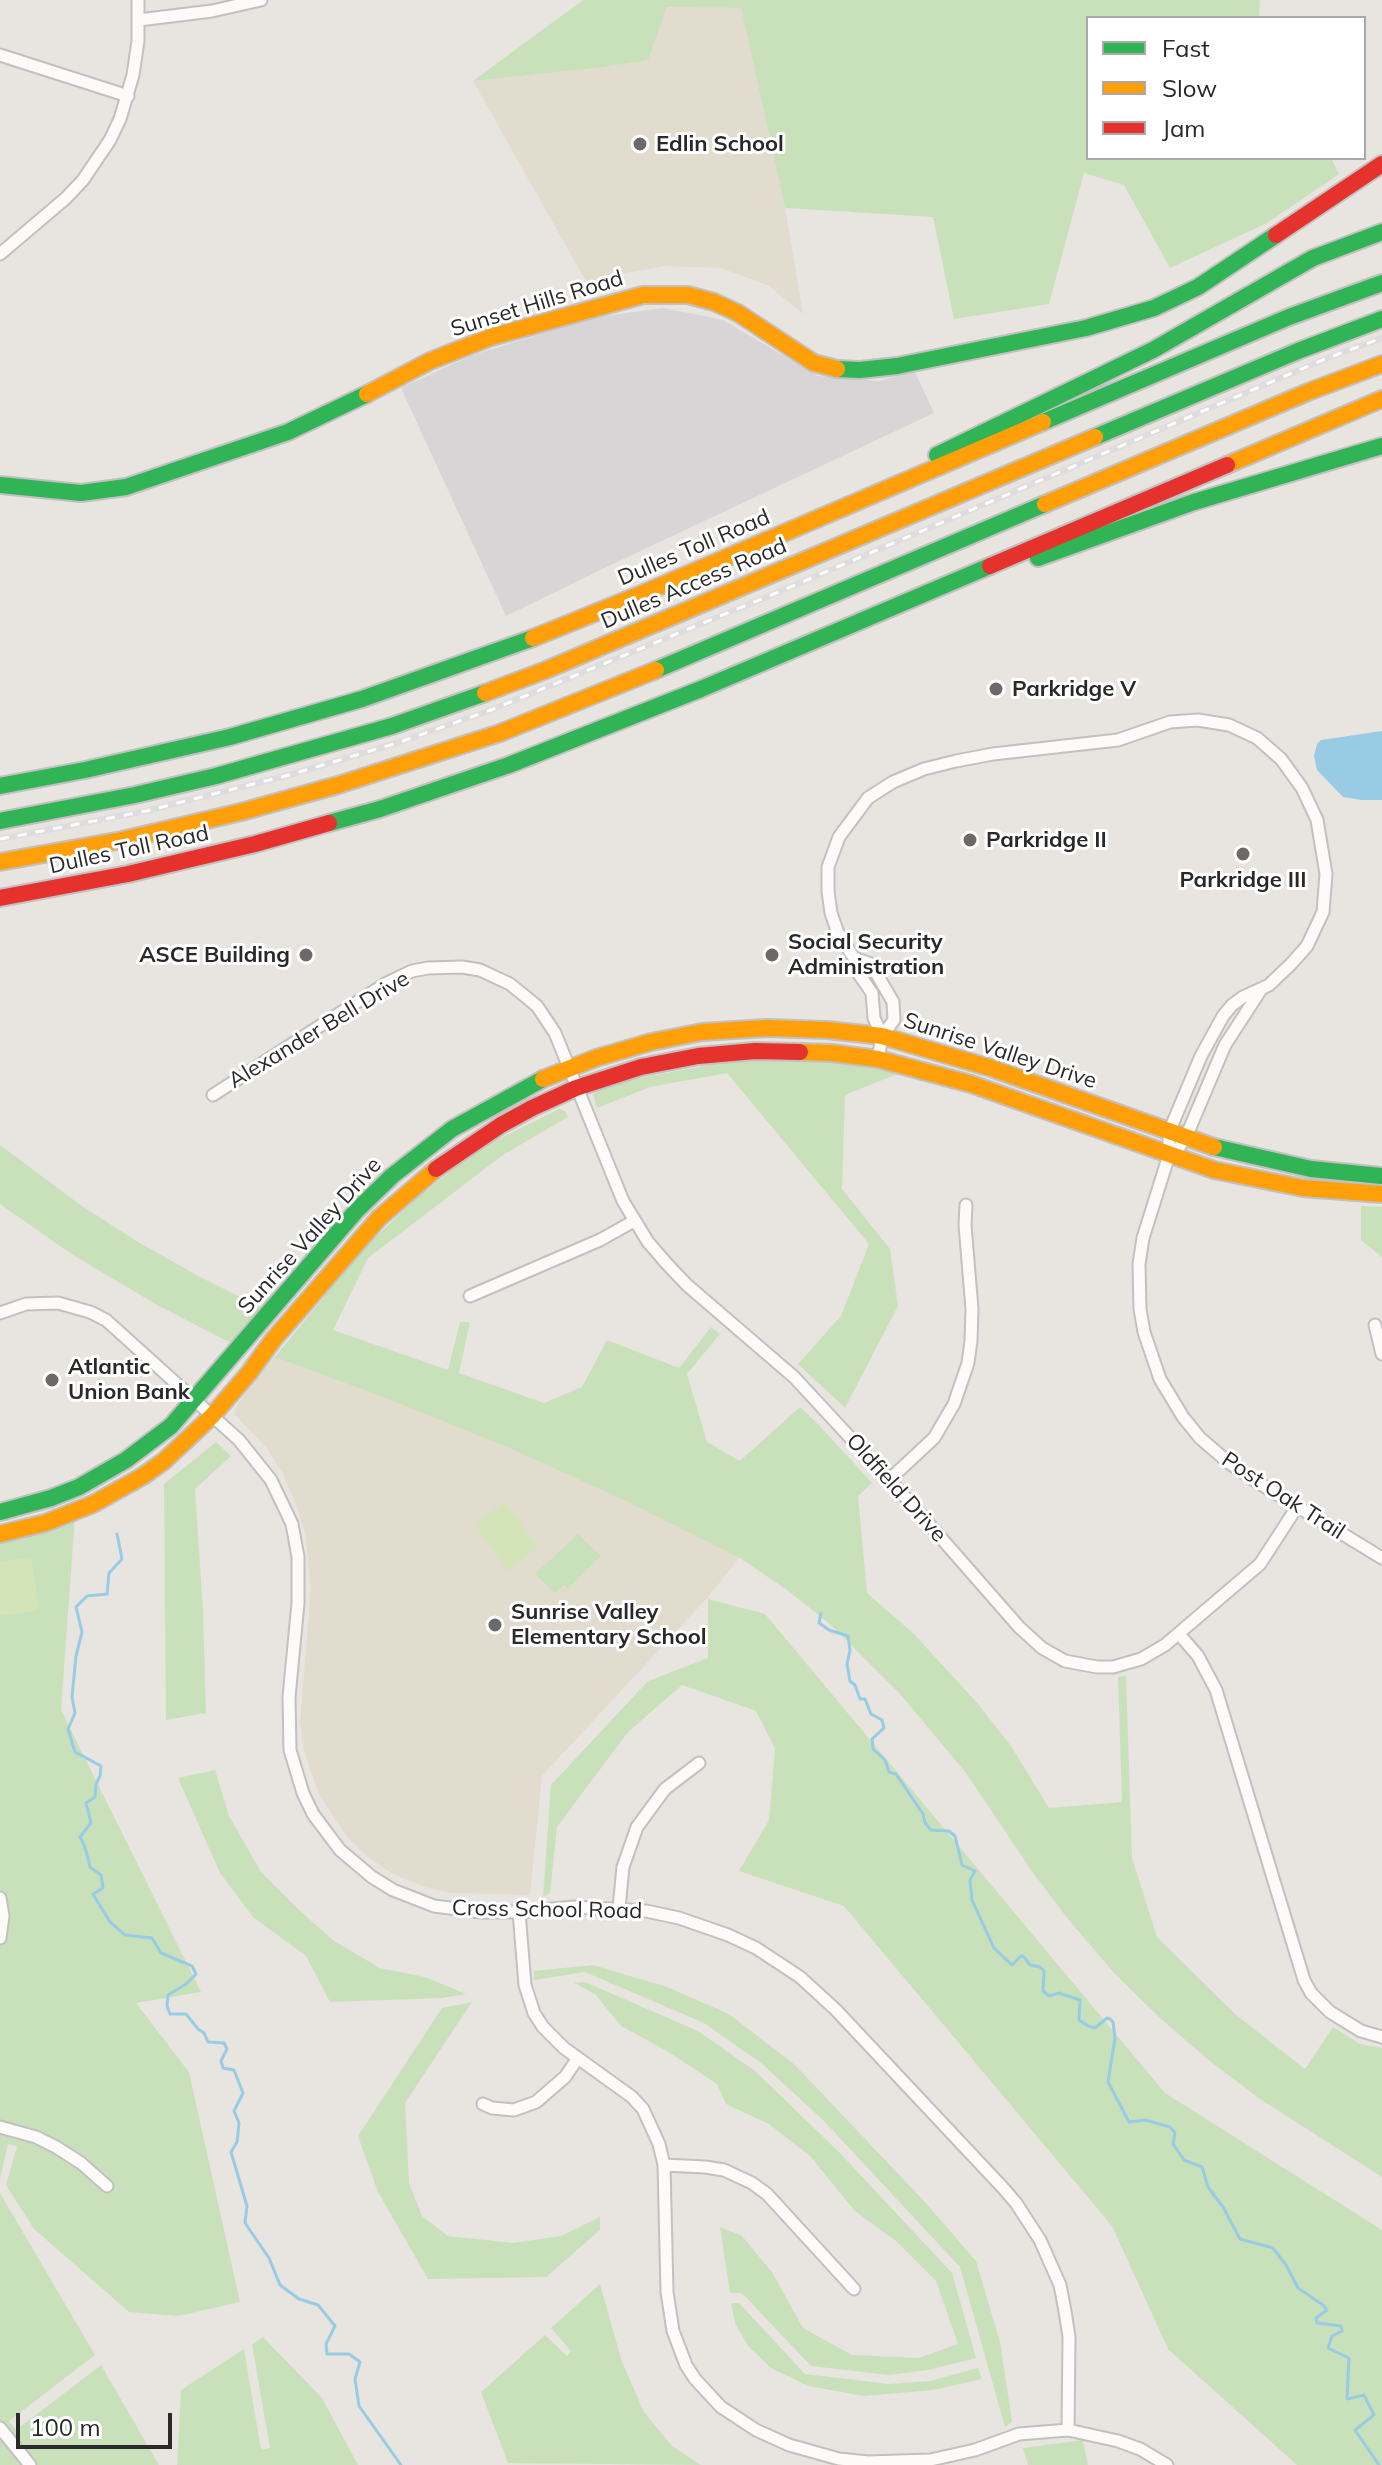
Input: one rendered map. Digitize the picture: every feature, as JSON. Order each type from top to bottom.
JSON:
[{"type":"main road","name":"Sunset Hills Road","points":[[0,485],[81,493],[126,487],[288,432],[430,361],[491,337],[632,296],[676,294],[714,302],[738,313],[806,358],[836,369],[897,366],[1086,328],[1154,308],[1198,287],[1382,164]]},
{"type":"main road","points":[[740,552],[1140,356],[1313,258],[1382,232]]},
{"type":"main road","name":"Dulles Toll Road","points":[[0,786],[185,748],[362,699],[539,636],[1246,335],[1382,283]]},
{"type":"main road","name":"Dulles Access Road","points":[[0,821],[216,776],[392,726],[452,705],[546,670],[1298,351],[1382,319]]},
{"type":"main road","points":[[0,862],[122,840],[241,812],[338,785],[500,733],[1382,364]]},
{"type":"main road","name":"Dulles Toll Road","points":[[0,898],[194,859],[380,809],[581,738],[1382,399]]},
{"type":"main road","points":[[820,637],[1194,502],[1382,446]]},
{"type":"main road","name":"Sunrise Valley Drive","points":[[0,1512],[51,1498],[106,1472],[146,1447],[171,1426],[334,1236],[392,1176],[471,1116],[569,1068],[651,1042],[702,1032],[798,1029],[882,1036],[991,1068],[1169,1132],[1250,1157],[1346,1174],[1382,1176]]},
{"type":"main road","name":"Sunrise Valley Drive","points":[[0,1534],[69,1514],[119,1490],[164,1461],[212,1416],[370,1228],[420,1180],[473,1141],[576,1088],[641,1067],[731,1052],[809,1052],[878,1059],[971,1084],[1214,1170],[1266,1182],[1382,1194]]},
{"type":"street","points":[[0,254],[66,198],[83,180],[110,140],[128,96],[138,41],[138,0]]},
{"type":"street","points":[[139,20],[212,11],[261,0]]},
{"type":"street","points":[[0,55],[128,96]]},
{"type":"street","points":[[882,1036],[874,1018],[872,993],[856,970],[854,958],[838,933],[828,891],[828,867],[839,837],[868,798],[903,778],[956,761],[1118,740],[1170,722],[1198,720],[1229,725],[1257,738],[1281,759],[1302,788],[1317,820],[1326,874],[1323,912],[1307,946],[1260,991],[1225,1045],[1186,1137],[1178,1149],[1169,1155]]},
{"type":"street","points":[[854,958],[871,964],[893,1002],[894,1020],[882,1036],[878,1059]]},
{"type":"street","name":"Alexander Bell Drive","points":[[213,1095],[385,984],[412,971],[436,967],[480,970],[524,993],[547,1019],[569,1068]]},
{"type":"street","points":[[1169,1155],[1169,1132],[1201,1056],[1223,1016],[1243,997],[1260,991]]},
{"type":"street","name":"Oldfield Drive","points":[[569,1068],[609,1171],[634,1221],[667,1264],[794,1377],[1019,1627],[1053,1656],[1081,1666],[1097,1667],[1141,1659],[1179,1634],[1260,1564],[1297,1507]]},
{"type":"street","name":"Post Oak Trail","points":[[1169,1155],[1149,1214],[1139,1264],[1140,1309],[1150,1355],[1170,1397],[1200,1438],[1228,1462],[1382,1557]]},
{"type":"street","points":[[889,1480],[934,1438],[954,1404],[965,1374],[971,1341],[972,1309],[966,1205]]},
{"type":"street","points":[[470,1296],[600,1240],[634,1221]]},
{"type":"street","name":"Cross School Road","points":[[0,1313],[26,1304],[42,1303],[66,1305],[90,1312],[120,1331],[239,1440],[271,1480],[296,1537],[299,1584],[288,1734],[295,1769],[313,1814],[354,1864],[393,1890],[425,1903],[456,1910],[519,1912],[574,1907],[619,1908],[679,1918],[756,1948],[800,1977],[836,2010],[1016,2203],[1040,2240],[1063,2298],[1069,2337],[1068,2430]]},
{"type":"street","points":[[1375,1325],[1382,1354]]},
{"type":"street","points":[[1179,1634],[1198,1656],[1216,1690],[1304,1980],[1311,1993],[1330,2012],[1361,2031],[1382,2037]]},
{"type":"street","points":[[619,1908],[623,1867],[637,1827],[665,1789],[699,1763]]},
{"type":"street","points":[[0,1898],[3,1916],[0,1938]]},
{"type":"street","points":[[519,1912],[528,1998],[543,2027],[564,2048],[614,2082],[643,2109],[659,2144],[664,2165],[667,2292],[673,2331],[679,2350],[695,2379],[721,2407],[740,2421],[789,2445],[868,2462],[930,2460],[975,2450],[1019,2434],[1068,2430],[1118,2441],[1140,2449],[1167,2465]]},
{"type":"street","points":[[483,2104],[514,2110],[536,2102],[565,2077],[578,2058]]},
{"type":"street","points":[[0,2127],[36,2137],[56,2147],[81,2163],[107,2186]]},
{"type":"street","points":[[664,2165],[724,2170],[752,2183],[767,2194],[854,2289]]},
{"type":"street","points":[[0,2428],[30,2465]]},
{"type":"shaded area","name":"Edlin School","points":[[667,6],[741,8],[785,208],[803,314],[769,286],[721,268],[665,266],[588,285],[473,81],[597,68]]},
{"type":"shaded area","points":[[664,308],[723,320],[818,376],[879,381],[915,372],[934,413],[506,616],[401,388],[470,356],[596,317]]},
{"type":"shaded area","name":"Sunrise Valley Elementary School","points":[[275,1356],[512,1448],[627,1500],[740,1557],[708,1597],[542,1776],[530,1895],[451,1893],[428,1888],[393,1874],[365,1855],[347,1837],[319,1794],[304,1751],[300,1721],[311,1589],[305,1534],[283,1474],[266,1447],[234,1414],[238,1403]]},
{"type":"green space","points":[[583,0],[1260,0],[1259,16],[1086,16],[1086,160],[1332,160],[1339,174],[1267,223],[1170,268],[1124,185],[1084,173],[1049,304],[954,319],[933,217],[785,208],[741,8],[667,7],[648,60],[473,81]]},
{"type":"green space","points":[[813,1059],[900,1073],[845,1095],[842,1189],[890,1249],[898,1306],[845,1408],[798,1364],[841,1316],[869,1244],[727,1073],[650,1087],[597,1108],[593,1094],[623,1081],[726,1062]]},
{"type":"green space","points":[[559,1109],[565,1111],[568,1117],[503,1155],[368,1258],[333,1330],[448,1370],[460,1322],[470,1322],[459,1373],[544,1403],[582,1387],[607,1340],[679,1368],[711,1327],[720,1334],[687,1374],[707,1442],[740,1461],[800,1407],[817,1423],[872,1483],[858,1496],[867,1593],[914,1634],[978,1704],[1011,1746],[1049,1808],[1122,1802],[1118,1677],[1126,1676],[1132,1858],[1157,1937],[1235,2014],[1305,2069],[1333,2027],[1360,2044],[1382,2048],[1382,2177],[1260,2099],[1211,2062],[1114,1973],[1031,1870],[966,1773],[900,1694],[831,1625],[787,1590],[740,1558],[622,1499],[509,1448],[275,1357],[364,1248],[416,1199],[456,1167],[499,1139]]},
{"type":"green space","points":[[0,1145],[79,1204],[138,1242],[262,1308],[234,1342],[227,1341],[157,1305],[73,1255],[0,1204]]},
{"type":"green space","points":[[1361,1206],[1382,1207],[1382,1257],[1361,1240]]},
{"type":"green space","points":[[216,1442],[231,1456],[195,1489],[206,1713],[166,1720],[164,1484]]},
{"type":"green space","points":[[505,1502],[538,1547],[508,1571],[475,1524]]},
{"type":"green space","points":[[75,1516],[61,1710],[201,1992],[136,2003],[189,2072],[240,2302],[178,2316],[129,2312],[34,2229],[6,2185],[17,2146],[8,2144],[0,2179],[0,1542]]},
{"type":"green space","points":[[578,1534],[601,1556],[568,1589],[564,1585],[555,1593],[535,1574]]},
{"type":"green space","points":[[31,1557],[39,1610],[0,1616],[0,1562]]},
{"type":"green space","points":[[708,1599],[765,1614],[1165,2093],[1382,2230],[1382,2465],[1297,2465],[1168,2349],[1112,2226],[844,1906],[739,1871],[769,1820],[775,1749],[756,1711],[682,1685],[628,1732],[557,1827],[550,1893],[543,1897],[551,1785],[648,1681],[708,1658]]},
{"type":"green space","points":[[215,1770],[229,1816],[261,1872],[299,1910],[334,1941],[380,1968],[425,1977],[466,1994],[442,1998],[330,2002],[306,1956],[253,1917],[220,1873],[178,1778]]},
{"type":"green space","points":[[593,1965],[667,1987],[729,2014],[795,2065],[924,2201],[976,2261],[1000,2342],[1012,2422],[1005,2427],[960,2267],[823,2120],[761,2063],[704,2023],[585,1972],[534,1980],[534,1971]]},
{"type":"green space","points":[[585,1982],[698,2031],[755,2071],[839,2152],[952,2273],[976,2358],[928,2370],[889,2375],[811,2366],[742,2293],[730,2293],[720,2227],[742,2236],[772,2272],[803,2328],[852,2355],[919,2358],[958,2344],[936,2281],[896,2241],[855,2211],[810,2156],[769,2124],[726,2104],[717,2084],[621,2026],[595,1994],[574,1983]]},
{"type":"green space","points":[[472,2002],[405,2103],[409,2183],[422,2216],[448,2236],[513,2243],[561,2236],[600,2217],[600,2230],[546,2277],[428,2279],[378,2192],[358,2136],[442,2008]]},
{"type":"green space","points":[[0,2193],[95,2355],[9,2421],[16,2430],[101,2365],[159,2465],[0,2465]]},
{"type":"green space","points":[[600,2284],[622,2362],[644,2412],[672,2446],[701,2465],[508,2463],[481,2392],[545,2335],[567,2356],[571,2351],[551,2328]]},
{"type":"green space","points":[[731,2303],[739,2303],[805,2374],[889,2384],[930,2381],[978,2368],[982,2379],[933,2390],[864,2396],[808,2386],[771,2368],[748,2346],[735,2323]]},
{"type":"green space","points":[[263,2337],[322,2398],[358,2465],[177,2465],[181,2390],[244,2349],[261,2450],[270,2448],[252,2344]]},
{"type":"green space","points":[[1083,2440],[1088,2465],[1028,2465],[1023,2448]]},
{"type":"water","points":[[1382,731],[1382,800],[1343,797],[1317,770],[1314,756],[1317,744],[1321,740]]},
{"type":"waterway","points":[[117,1534],[122,1559],[109,1573],[107,1594],[87,1596],[76,1607],[82,1632],[72,1697],[75,1713],[68,1729],[75,1752],[101,1766],[95,1797],[86,1803],[91,1823],[80,1837],[90,1867],[101,1875],[103,1888],[93,1894],[110,1922],[125,1935],[152,1938],[161,1953],[192,1966],[196,1974],[168,1995],[167,2006],[170,2014],[186,2014],[204,2033],[208,2042],[224,2043],[227,2049],[221,2061],[223,2068],[234,2070],[243,2093],[234,2111],[239,2123],[237,2142],[231,2152],[247,2206],[245,2223],[269,2258],[280,2285],[299,2299],[318,2305],[335,2326],[326,2344],[327,2354],[349,2354],[360,2362],[355,2379],[359,2406],[401,2465]]},
{"type":"waterway","points":[[821,1613],[819,1623],[848,1636],[850,1681],[855,1685],[860,1699],[865,1699],[871,1714],[882,1720],[884,1728],[872,1739],[873,1749],[885,1760],[889,1772],[896,1774],[923,1814],[925,1823],[931,1830],[949,1831],[955,1836],[962,1865],[975,1871],[970,1880],[972,1900],[994,1948],[1012,1965],[1021,1956],[1030,1965],[1040,1967],[1044,1971],[1043,1991],[1049,1996],[1059,1993],[1080,2000],[1079,2020],[1088,2026],[1095,2028],[1107,2018],[1113,2022],[1115,2038],[1108,2082],[1129,2122],[1145,2120],[1170,2127],[1175,2133],[1173,2144],[1184,2160],[1202,2167],[1208,2187],[1240,2239],[1273,2248],[1298,2288],[1327,2310],[1316,2318],[1317,2323],[1341,2326],[1342,2331],[1332,2336],[1328,2348],[1349,2358],[1347,2399],[1364,2395],[1374,2415],[1355,2430],[1379,2465]]},
{"type":"railway","points":[[0,839],[146,811],[289,775],[397,743],[491,710],[781,591],[1325,359],[1382,338]]},
{"type":"traffic: fast","points":[[937,455],[1153,350],[1313,258],[1382,232]]},
{"type":"traffic: fast","points":[[837,369],[897,366],[1086,328],[1154,308],[1198,287],[1276,235]]},
{"type":"traffic: fast","points":[[1043,422],[1289,317],[1382,283]]},
{"type":"traffic: fast","points":[[1095,437],[1382,319]]},
{"type":"traffic: fast","points":[[0,485],[81,493],[126,487],[288,432],[367,394]]},
{"type":"traffic: fast","points":[[1038,558],[1194,502],[1382,446]]},
{"type":"traffic: fast","points":[[656,670],[1045,504]]},
{"type":"traffic: fast","points":[[329,823],[509,765],[701,689],[990,566]]},
{"type":"traffic: fast","points":[[0,786],[230,737],[362,699],[533,638]]},
{"type":"traffic: fast","points":[[0,821],[216,776],[392,726],[485,693]]},
{"type":"traffic: fast","points":[[0,1512],[79,1487],[126,1460],[171,1426],[357,1210],[392,1176],[452,1129],[543,1079]]},
{"type":"traffic: fast","points":[[1214,1147],[1311,1169],[1382,1176]]},
{"type":"traffic: slow","points":[[367,394],[430,361],[491,337],[643,295],[688,295],[714,302],[738,313],[814,363],[837,369]]},
{"type":"traffic: slow","points":[[1045,504],[1308,392],[1382,364]]},
{"type":"traffic: slow","points":[[1227,465],[1382,399]]},
{"type":"traffic: slow","points":[[533,638],[1043,422]]},
{"type":"traffic: slow","points":[[485,693],[1095,437]]},
{"type":"traffic: slow","points":[[0,862],[122,840],[338,785],[500,733],[656,670]]},
{"type":"traffic: slow","points":[[543,1079],[596,1058],[651,1042],[702,1032],[767,1028],[827,1030],[882,1036],[991,1068],[1214,1147]]},
{"type":"traffic: slow","points":[[800,1052],[878,1059],[971,1084],[1214,1170],[1303,1188],[1382,1194]]},
{"type":"traffic: slow","points":[[0,1534],[45,1523],[93,1504],[164,1461],[212,1416],[379,1218],[436,1169]]},
{"type":"traffic: jam","points":[[1276,235],[1382,164]]},
{"type":"traffic: jam","points":[[990,566],[1227,465]]},
{"type":"traffic: jam","points":[[0,898],[128,874],[329,823]]},
{"type":"traffic: jam","points":[[436,1169],[532,1108],[576,1088],[641,1067],[698,1056],[755,1051],[800,1052]]},
{"type":"place","name":"Edlin School","points":[[640,144]]},
{"type":"place","name":"Parkridge V","points":[[996,689]]},
{"type":"place","name":"Parkridge II","points":[[970,840]]},
{"type":"place","name":"Parkridge III","points":[[1243,854]]},
{"type":"place","name":"ASCE Building","points":[[306,955]]},
{"type":"place","name":"Social Security Administration","points":[[772,955]]},
{"type":"place","name":"Atlantic Union Bank","points":[[52,1380]]},
{"type":"place","name":"Sunrise Valley Elementary School","points":[[495,1625]]}]
